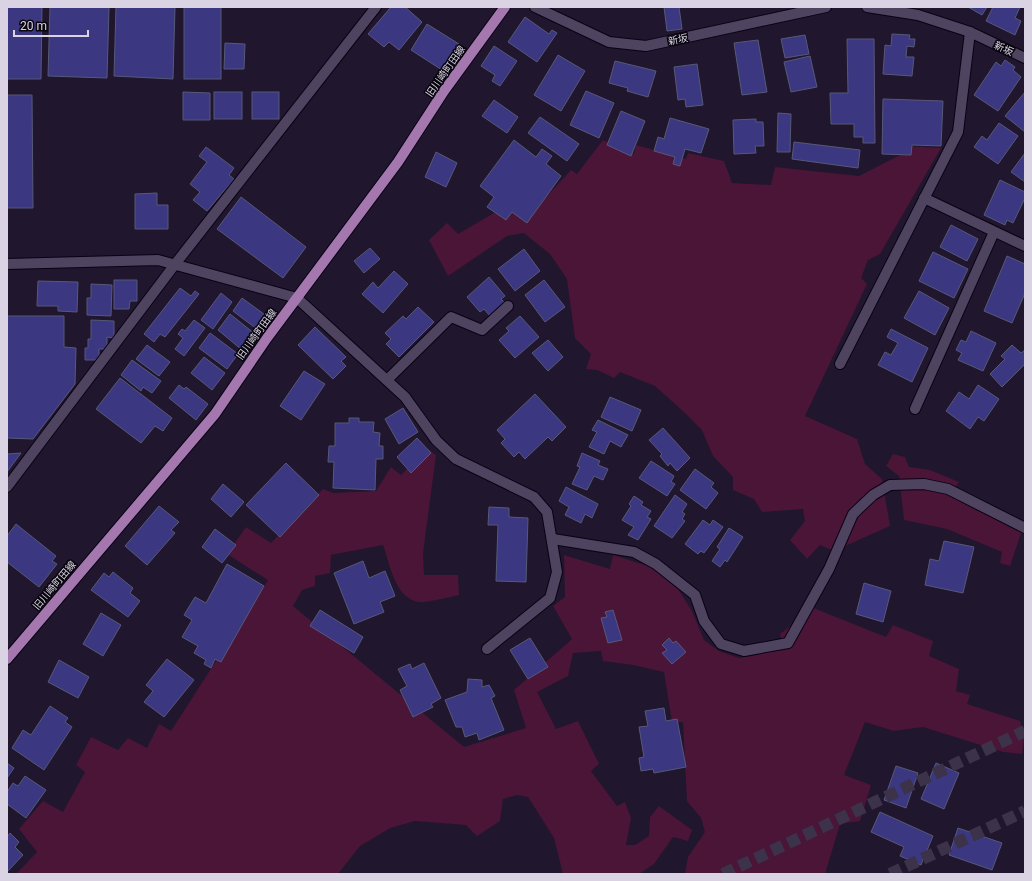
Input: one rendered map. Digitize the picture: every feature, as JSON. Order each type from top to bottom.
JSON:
[{"type":"main road","name":"旧川崎町田線","points":[[7,659],[215,414],[297,298],[398,162],[444,91],[505,7]]},
{"type":"street","points":[[7,487],[176,263],[376,7]]},
{"type":"street","name":"新坂","points":[[536,7],[609,42],[646,46],[826,7]]},
{"type":"street","name":"新坂","points":[[867,7],[918,15],[970,32],[1025,58]]},
{"type":"street","points":[[840,364],[958,132],[970,32]]},
{"type":"street","points":[[924,198],[1025,246]]},
{"type":"street","points":[[914,410],[994,232]]},
{"type":"street","points":[[7,264],[158,260],[176,263],[297,298],[405,397],[436,440],[456,459],[534,497],[547,512],[553,539],[557,572],[550,598],[487,649]]},
{"type":"street","points":[[387,380],[451,317],[482,330],[508,306]]},
{"type":"street","points":[[553,539],[634,552],[656,564],[695,595],[704,621],[721,644],[744,651],[788,642],[829,569],[854,514],[873,495],[890,485],[924,484],[948,489],[1025,528]]},
{"type":"shaded area","points":[[603,140],[634,154],[636,145],[686,159],[688,153],[724,161],[732,183],[771,185],[775,167],[859,176],[902,154],[903,146],[941,148],[880,254],[868,260],[861,278],[867,284],[805,416],[857,439],[865,464],[882,479],[890,526],[834,551],[820,545],[807,559],[790,540],[805,521],[803,509],[762,512],[754,499],[733,490],[733,477],[713,456],[702,430],[655,386],[620,372],[614,378],[597,370],[586,369],[591,354],[575,338],[567,279],[550,254],[524,233],[507,236],[448,276],[429,240],[447,223],[458,234],[499,210],[517,210],[526,219],[571,170],[577,174]]},
{"type":"shaded area","points":[[428,449],[436,455],[423,553],[424,575],[458,575],[459,595],[422,602],[411,599],[398,587],[383,545],[331,555],[330,573],[315,576],[315,586],[302,590],[293,606],[464,747],[526,728],[514,690],[572,639],[553,606],[565,597],[564,555],[610,569],[613,555],[651,567],[678,589],[692,611],[704,640],[719,651],[739,658],[757,655],[783,647],[780,634],[804,616],[811,607],[886,637],[893,625],[933,641],[929,656],[959,669],[956,691],[970,695],[967,704],[1020,721],[1024,738],[1022,754],[1003,752],[923,727],[894,731],[865,722],[844,775],[871,785],[860,821],[840,824],[825,874],[685,874],[688,857],[705,832],[701,818],[687,801],[683,722],[672,722],[664,672],[633,665],[603,661],[601,651],[573,653],[568,676],[537,692],[556,729],[578,721],[599,764],[591,771],[617,806],[625,802],[631,818],[626,845],[635,845],[649,836],[650,817],[659,806],[692,830],[688,841],[673,837],[654,864],[639,874],[563,874],[554,838],[528,797],[517,795],[503,799],[500,821],[477,836],[466,825],[415,821],[390,828],[360,846],[338,874],[16,874],[37,852],[19,829],[43,801],[63,812],[85,772],[76,765],[91,737],[118,750],[128,738],[147,748],[159,724],[171,731],[268,580],[227,554],[246,527],[271,543],[323,489],[333,493],[376,491],[391,467],[401,475]]},
{"type":"shaded area","points":[[893,454],[905,457],[909,467],[930,470],[959,482],[954,489],[1023,527],[1010,566],[1000,563],[1002,552],[947,529],[904,520],[899,476],[886,466]]},
{"type":"building","points":[[7,7],[42,7],[41,79],[7,79]]},
{"type":"building","points":[[50,7],[109,7],[107,78],[48,76]]},
{"type":"building","points":[[116,7],[175,7],[173,79],[114,76]]},
{"type":"building","points":[[184,7],[221,7],[221,79],[184,79]]},
{"type":"building","points":[[391,7],[405,7],[422,22],[399,50],[389,42],[384,47],[368,34]]},
{"type":"building","points":[[664,7],[679,7],[682,29],[667,31]]},
{"type":"building","points":[[968,7],[987,7],[982,15]]},
{"type":"building","points":[[993,7],[1020,7],[1015,18],[1021,21],[1015,35],[986,21]]},
{"type":"building","points":[[525,17],[549,34],[552,30],[557,33],[537,62],[508,42]]},
{"type":"building","points":[[427,24],[459,44],[442,70],[411,50]]},
{"type":"building","points":[[892,34],[910,35],[909,39],[915,39],[914,47],[907,46],[906,57],[914,57],[912,76],[883,74],[885,45],[891,46]]},
{"type":"building","points":[[805,35],[809,54],[785,58],[781,39]]},
{"type":"building","points":[[847,39],[874,39],[875,143],[863,143],[863,137],[854,137],[854,124],[831,124],[830,93],[848,93]]},
{"type":"building","points":[[758,40],[767,92],[742,95],[734,43]]},
{"type":"building","points":[[225,43],[245,44],[244,69],[224,69]]},
{"type":"building","points":[[494,46],[517,61],[500,86],[492,81],[495,75],[481,66]]},
{"type":"building","points":[[558,55],[585,71],[561,111],[534,95]]},
{"type":"building","points":[[810,56],[817,87],[791,92],[784,62]]},
{"type":"building","points":[[1005,60],[1015,67],[1013,70],[1021,77],[998,111],[974,95],[996,62],[1001,66]]},
{"type":"building","points":[[615,61],[656,71],[648,97],[627,91],[628,88],[609,83]]},
{"type":"building","points":[[697,64],[703,105],[686,107],[685,99],[678,100],[674,67]]},
{"type":"building","points":[[586,91],[614,103],[599,138],[570,125]]},
{"type":"building","points":[[183,92],[210,93],[210,120],[183,120]]},
{"type":"building","points":[[214,92],[242,92],[242,119],[214,119]]},
{"type":"building","points":[[252,92],[279,92],[279,119],[252,119]]},
{"type":"building","points":[[1025,92],[1025,132],[1005,116]]},
{"type":"building","points":[[7,95],[32,95],[33,208],[7,208]]},
{"type":"building","points":[[883,99],[943,101],[941,146],[912,145],[911,155],[882,154]]},
{"type":"building","points":[[494,100],[518,117],[507,133],[482,116]]},
{"type":"building","points":[[621,111],[645,121],[631,156],[607,145]]},
{"type":"building","points":[[778,113],[791,114],[790,152],[777,152]]},
{"type":"building","points":[[540,117],[579,144],[567,161],[528,133]]},
{"type":"building","points":[[670,118],[709,129],[701,153],[685,149],[680,166],[673,164],[675,157],[654,151],[658,137],[664,139]]},
{"type":"building","points":[[756,119],[756,122],[763,122],[764,146],[755,146],[756,153],[734,154],[733,120]]},
{"type":"building","points":[[999,123],[1018,136],[998,164],[974,147],[982,136],[987,140]]},
{"type":"building","points":[[514,140],[536,157],[542,149],[552,156],[546,164],[561,176],[527,223],[512,212],[506,220],[487,207],[494,197],[480,186]]},
{"type":"building","points":[[794,142],[860,150],[858,168],[792,159]]},
{"type":"building","points":[[206,147],[234,168],[229,175],[234,179],[207,211],[193,200],[200,192],[190,184],[207,162],[199,156]]},
{"type":"building","points":[[436,152],[457,163],[446,187],[425,177]]},
{"type":"building","points":[[1025,153],[1025,182],[1011,172]]},
{"type":"building","points":[[1000,180],[1025,192],[1025,198],[1013,223],[1007,220],[1005,225],[984,215]]},
{"type":"building","points":[[157,193],[157,205],[168,205],[168,229],[135,229],[135,194]]},
{"type":"building","points":[[241,197],[306,247],[283,278],[217,229]]},
{"type":"building","points":[[951,225],[978,239],[967,261],[940,247]]},
{"type":"building","points":[[370,248],[380,259],[364,273],[354,261]]},
{"type":"building","points":[[524,249],[540,271],[515,291],[498,269]]},
{"type":"building","points":[[933,252],[968,269],[954,298],[919,281]]},
{"type":"building","points":[[1007,256],[1025,264],[1025,293],[1012,323],[984,311]]},
{"type":"building","points":[[394,271],[408,284],[383,313],[362,294],[373,282],[378,288]]},
{"type":"building","points":[[489,277],[505,296],[501,299],[505,303],[490,316],[484,309],[480,312],[467,297]]},
{"type":"building","points":[[114,280],[137,280],[137,301],[130,301],[129,309],[114,309]]},
{"type":"building","points":[[544,280],[565,307],[545,322],[525,295]]},
{"type":"building","points":[[38,281],[78,282],[77,312],[58,311],[58,306],[37,306]]},
{"type":"building","points":[[91,284],[112,285],[111,316],[87,315],[87,298],[91,298]]},
{"type":"building","points":[[180,288],[191,296],[195,291],[199,294],[165,337],[160,334],[154,342],[144,334]]},
{"type":"building","points":[[919,291],[949,308],[935,335],[904,318]]},
{"type":"building","points":[[221,293],[232,302],[213,329],[201,320]]},
{"type":"building","points":[[242,298],[268,317],[258,330],[233,311]]},
{"type":"building","points":[[418,307],[434,322],[399,357],[386,344],[391,339],[385,333],[403,316],[406,319]]},
{"type":"building","points":[[230,314],[255,334],[242,350],[218,330]]},
{"type":"building","points":[[7,316],[64,316],[64,347],[76,348],[75,384],[33,439],[7,438]]},
{"type":"building","points":[[520,316],[539,337],[515,358],[499,340],[509,331],[506,328]]},
{"type":"building","points":[[91,320],[114,321],[114,338],[107,337],[107,349],[99,349],[99,360],[85,360],[85,348],[88,348],[88,339],[91,339]]},
{"type":"building","points":[[194,320],[205,328],[184,356],[175,349],[183,338],[178,334],[182,329],[185,331]]},
{"type":"building","points":[[315,327],[346,357],[341,361],[346,366],[333,379],[298,345]]},
{"type":"building","points":[[891,329],[928,348],[912,382],[878,365],[885,352],[891,355],[898,343],[887,337]]},
{"type":"building","points":[[971,331],[996,343],[983,371],[958,360],[962,353],[956,350],[961,340],[966,342]]},
{"type":"building","points":[[210,333],[238,354],[227,369],[199,348]]},
{"type":"building","points":[[548,340],[563,357],[548,371],[532,353]]},
{"type":"building","points":[[147,345],[170,362],[159,376],[136,359]]},
{"type":"building","points":[[1012,345],[1021,353],[1025,350],[1025,364],[1002,387],[990,374],[1005,359],[1001,356]]},
{"type":"building","points":[[204,357],[225,373],[212,390],[191,373]]},
{"type":"building","points":[[132,360],[161,381],[152,393],[143,387],[141,391],[121,375]]},
{"type":"building","points":[[304,371],[325,384],[301,420],[280,406]]},
{"type":"building","points":[[120,378],[172,418],[163,431],[155,426],[141,443],[96,409]]},
{"type":"building","points":[[179,385],[184,389],[186,387],[208,404],[196,420],[169,398]]},
{"type":"building","points":[[978,385],[999,399],[984,421],[978,417],[970,429],[946,411],[959,392],[969,399]]},
{"type":"building","points":[[535,394],[566,427],[552,441],[548,437],[525,459],[519,452],[514,457],[501,443],[505,439],[497,430]]},
{"type":"building","points":[[610,397],[641,410],[632,431],[601,417]]},
{"type":"building","points":[[403,408],[418,432],[399,444],[385,419]]},
{"type":"building","points":[[349,418],[359,418],[359,422],[374,422],[373,432],[380,433],[379,446],[383,446],[383,459],[376,459],[375,490],[333,488],[334,462],[328,462],[329,446],[335,446],[335,423],[349,423]]},
{"type":"building","points":[[598,420],[628,435],[621,447],[610,441],[604,454],[589,447],[597,432],[592,430]]},
{"type":"building","points":[[663,428],[690,458],[677,471],[670,463],[668,466],[660,456],[662,454],[649,440]]},
{"type":"building","points":[[417,438],[431,453],[411,473],[397,457]]},
{"type":"building","points":[[21,453],[7,472],[7,454]]},
{"type":"building","points":[[582,453],[600,461],[598,465],[608,469],[603,480],[594,476],[587,490],[572,484],[580,467],[577,466]]},
{"type":"building","points":[[651,461],[674,476],[671,482],[675,484],[667,496],[639,478]]},
{"type":"building","points":[[286,463],[319,495],[280,537],[246,505]]},
{"type":"building","points":[[695,469],[714,483],[711,487],[718,493],[706,509],[680,490]]},
{"type":"building","points":[[223,484],[244,502],[231,517],[211,499]]},
{"type":"building","points":[[566,487],[598,504],[592,518],[585,514],[581,523],[565,515],[569,507],[559,501]]},
{"type":"building","points":[[675,495],[687,504],[682,512],[685,514],[682,519],[685,521],[672,538],[654,526]]},
{"type":"building","points":[[634,496],[643,502],[641,505],[651,511],[647,517],[651,519],[638,540],[628,535],[634,527],[622,520],[631,506],[629,504]]},
{"type":"building","points":[[159,506],[179,522],[171,530],[175,533],[147,565],[125,546]]},
{"type":"building","points":[[489,507],[509,508],[509,517],[528,518],[526,582],[496,581],[498,525],[488,525]]},
{"type":"building","points":[[703,520],[710,525],[713,520],[723,527],[704,553],[701,551],[698,554],[685,544]]},
{"type":"building","points":[[16,524],[56,556],[52,561],[57,564],[39,587],[7,562],[7,536]]},
{"type":"building","points":[[729,528],[743,537],[727,562],[725,560],[720,567],[712,561],[720,549],[717,547]]},
{"type":"building","points":[[215,529],[236,545],[222,563],[202,547]]},
{"type":"building","points":[[944,541],[974,547],[963,593],[925,585],[930,559],[939,561]]},
{"type":"building","points":[[363,561],[369,578],[385,571],[395,596],[380,602],[384,612],[354,624],[334,573]]},
{"type":"building","points":[[227,564],[264,586],[221,662],[215,659],[211,668],[204,664],[206,660],[194,653],[198,646],[182,637],[192,620],[184,615],[195,597],[206,603]]},
{"type":"building","points":[[113,572],[133,588],[130,593],[140,601],[128,617],[91,590],[104,573],[109,577]]},
{"type":"building","points":[[864,583],[891,591],[883,622],[856,614]]},
{"type":"building","points":[[320,610],[363,637],[354,653],[310,626]]},
{"type":"building","points":[[613,610],[622,640],[608,643],[601,618],[607,617],[605,612]]},
{"type":"building","points":[[101,613],[121,625],[103,656],[83,644]]},
{"type":"building","points":[[530,638],[548,667],[528,679],[510,650]]},
{"type":"building","points":[[669,638],[673,643],[676,641],[686,652],[672,664],[662,653],[667,650],[662,645]]},
{"type":"building","points":[[167,659],[194,680],[164,717],[144,702],[153,691],[146,685]]},
{"type":"building","points":[[59,660],[89,677],[78,698],[48,682]]},
{"type":"building","points":[[424,663],[441,698],[431,704],[433,707],[413,717],[400,690],[407,686],[398,669],[410,664],[412,669]]},
{"type":"building","points":[[468,679],[482,680],[482,687],[489,685],[495,696],[491,698],[504,730],[479,740],[477,733],[465,737],[462,727],[456,727],[445,700],[467,692]]},
{"type":"building","points":[[50,706],[68,718],[65,722],[72,727],[44,770],[12,748],[23,730],[31,735]]},
{"type":"building","points":[[664,708],[666,721],[677,719],[686,767],[654,773],[653,769],[641,771],[639,758],[644,757],[639,727],[648,726],[645,711]]},
{"type":"building","points":[[7,763],[14,768],[7,778]]},
{"type":"building","points":[[936,763],[959,773],[944,809],[921,799]]},
{"type":"building","points":[[896,766],[918,773],[906,808],[884,800]]},
{"type":"building","points":[[25,776],[46,790],[26,818],[7,804],[7,792],[13,783],[18,786]]},
{"type":"building","points":[[880,812],[933,836],[921,865],[900,856],[904,847],[871,832]]},
{"type":"building","points":[[958,828],[1002,843],[992,870],[949,855]]},
{"type":"building","points":[[10,833],[19,842],[15,847],[23,855],[7,872],[7,837]]},
{"type":"tunnel","points":[[723,874],[1025,731]]},
{"type":"tunnel","points":[[890,874],[1025,811]]}]
